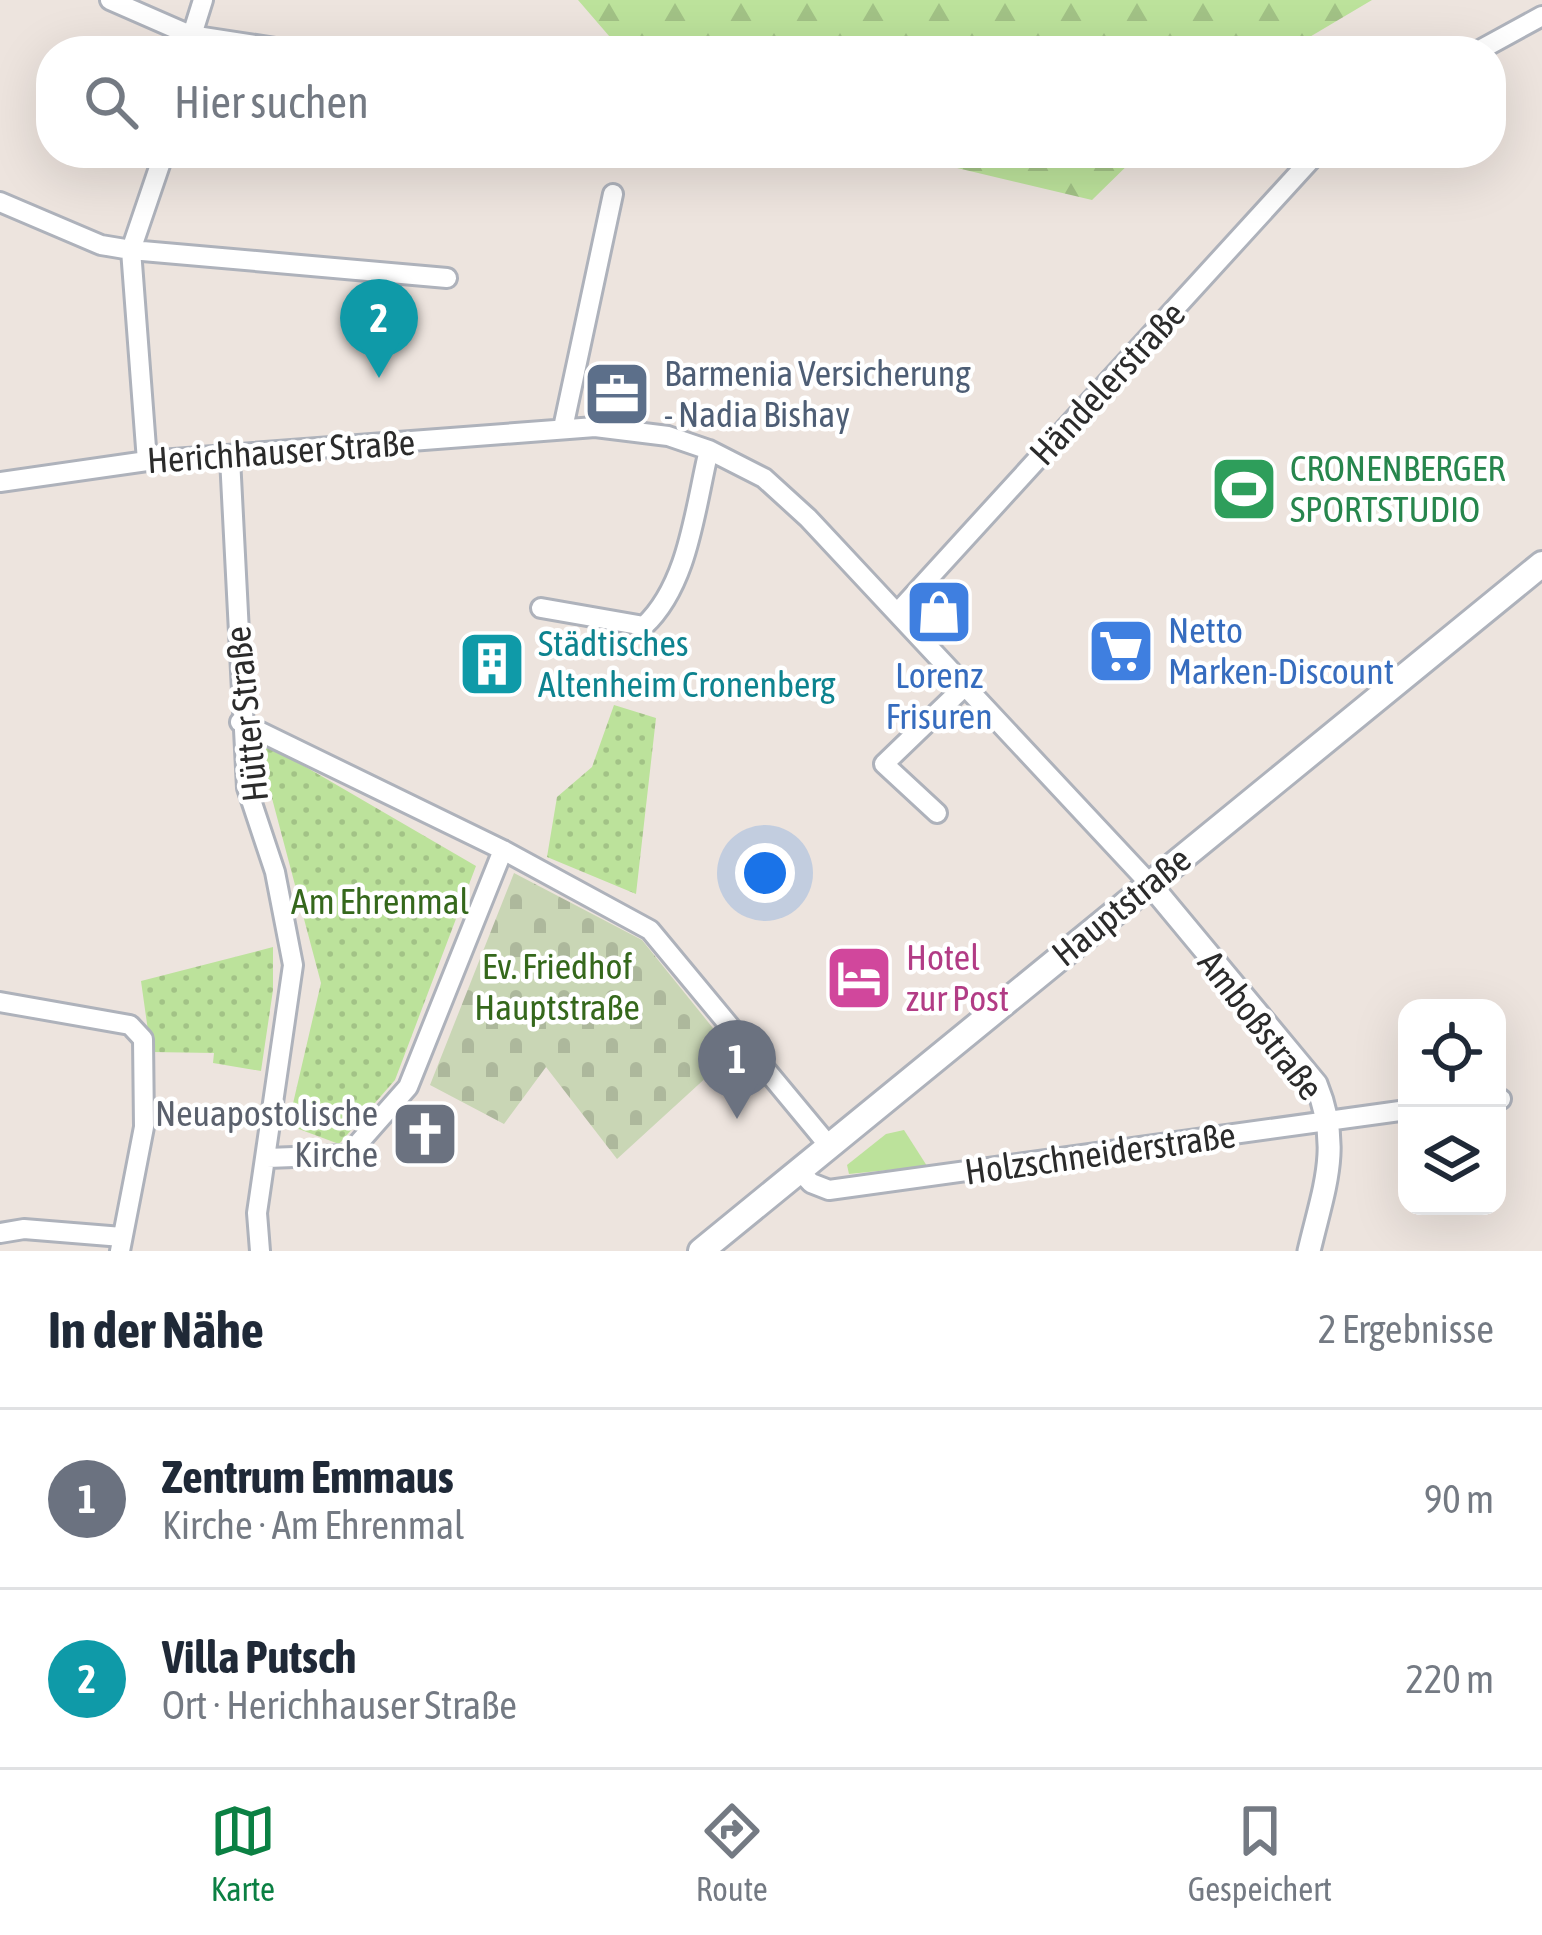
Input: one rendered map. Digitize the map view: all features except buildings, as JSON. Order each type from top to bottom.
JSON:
[{"type":"main road","name":"Hauptstraße","points":[[701,1251],[1542,564]]},
{"type":"street","points":[[110,0],[176,36]]},
{"type":"street","points":[[191,36],[202,0]]},
{"type":"street","points":[[1505,36],[1542,16]]},
{"type":"street","points":[[147,460],[131,250],[159,168]]},
{"type":"street","name":"Händelerstraße","points":[[897,613],[1303,168]]},
{"type":"street","points":[[563,428],[613,194]]},
{"type":"street","points":[[0,202],[101,245],[447,278]]},
{"type":"street","name":"Herichhauser Straße","points":[[0,482],[147,460],[230,458],[563,428],[635,430],[710,450],[764,478],[966,685],[1150,884]]},
{"type":"street","points":[[541,608],[644,626],[662,609],[678,573],[710,450]]},
{"type":"street","name":"Hütter Straße","points":[[230,458],[247,788],[274,872],[293,965],[257,1213],[260,1251]]},
{"type":"street","points":[[937,813],[884,764],[966,685]]},
{"type":"street","points":[[240,722],[503,850],[650,930],[830,1147]]},
{"type":"street","points":[[267,1158],[348,1155],[408,1087],[503,850]]},
{"type":"street","name":"Amboßstraße","points":[[1150,884],[1316,1084],[1330,1119],[1332,1153],[1309,1251]]},
{"type":"street","points":[[0,1001],[130,1025],[143,1039],[144,1126],[121,1244],[24,1229],[0,1233]]},
{"type":"street","name":"Holzschneiderstraße","points":[[800,1171],[830,1190],[1398,1111]]},
{"type":"green space","points":[[578,0],[1372,0],[1311,36],[609,36]]},
{"type":"green space","points":[[957,168],[1125,168],[1092,200]]},
{"type":"green space","points":[[614,705],[656,718],[636,894],[547,857],[557,797],[592,767]]},
{"type":"green space","name":"Am Ehrenmal","points":[[256,738],[476,866],[395,1080],[339,1144],[288,1125],[321,983]]},
{"type":"green space","name":"Ev. Friedhof Hauptstraße","points":[[514,873],[642,940],[733,1053],[617,1159],[546,1067],[504,1124],[430,1085]]},
{"type":"green space","points":[[273,947],[273,990],[261,1071],[213,1063],[214,1053],[151,1052],[141,981]]},
{"type":"green space","points":[[904,1130],[927,1166],[849,1174],[847,1165],[886,1134]]},
{"type":"place","name":"Villa Putsch","points":[[379,378]]},
{"type":"place","name":"Barmenia Versicherung - Nadia Bishay","points":[[617,394]]},
{"type":"place","name":"CRONENBERGER SPORTSTUDIO","points":[[1244,489]]},
{"type":"place","name":"Lorenz Frisuren","points":[[939,612]]},
{"type":"place","name":"Netto Marken-Discount","points":[[1121,651]]},
{"type":"place","name":"Städtisches Altenheim Cronenberg","points":[[492,664]]},
{"type":"place","name":"Hotel zur Post","points":[[859,978]]},
{"type":"place","name":"Zentrum Emmaus","points":[[737,1119]]},
{"type":"place","name":"Neuapostolische Kirche","points":[[425,1134]]}]
